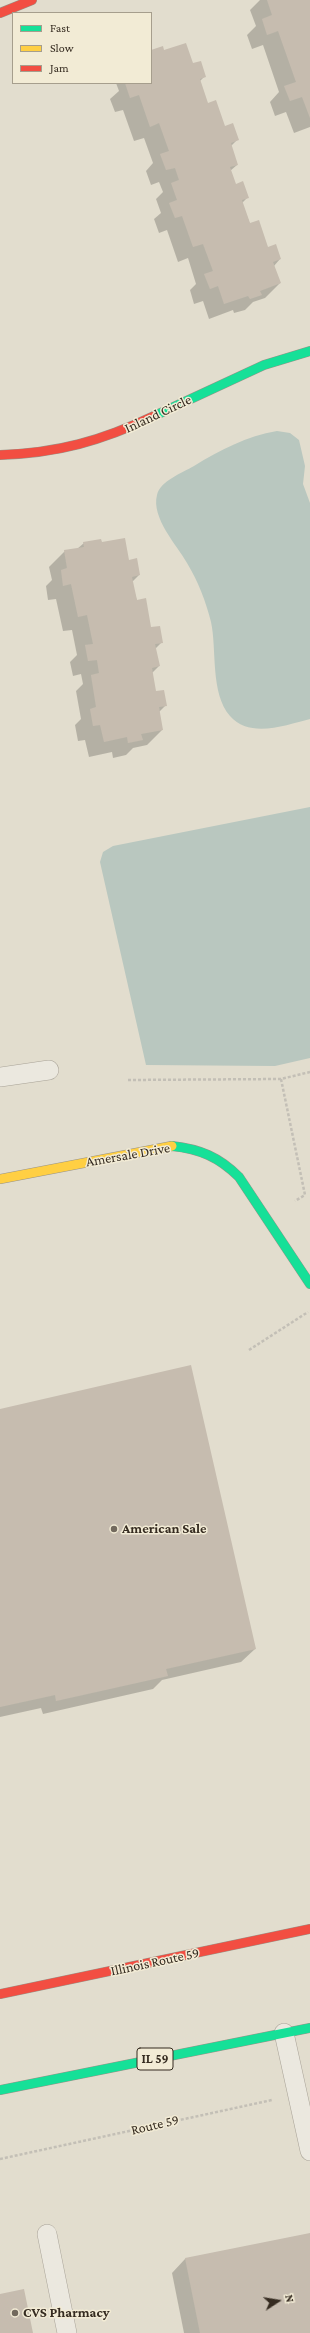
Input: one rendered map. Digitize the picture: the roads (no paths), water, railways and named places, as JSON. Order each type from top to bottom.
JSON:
[{"type":"street","points":[[0,13],[32,0]]},
{"type":"street","name":"Inland Circle","points":[[0,455],[16,455],[63,450],[110,437],[264,365],[310,350]]},
{"type":"street","name":"Amersale Drive","points":[[0,1179],[172,1146],[197,1149],[225,1162],[239,1177],[310,1284]]},
{"type":"street","name":"Illinois Route 59","points":[[0,1994],[310,1929]]},
{"type":"street","name":"IL 59","points":[[0,2090],[310,2028]]},
{"type":"lane","points":[[0,1077],[49,1070]]},
{"type":"lane","points":[[284,2033],[310,2151]]},
{"type":"lane","points":[[47,2234],[67,2333]]},
{"type":"place","name":"American Sale","points":[[114,1529]]},
{"type":"place","name":"CVS Pharmacy","points":[[15,2313]]}]
